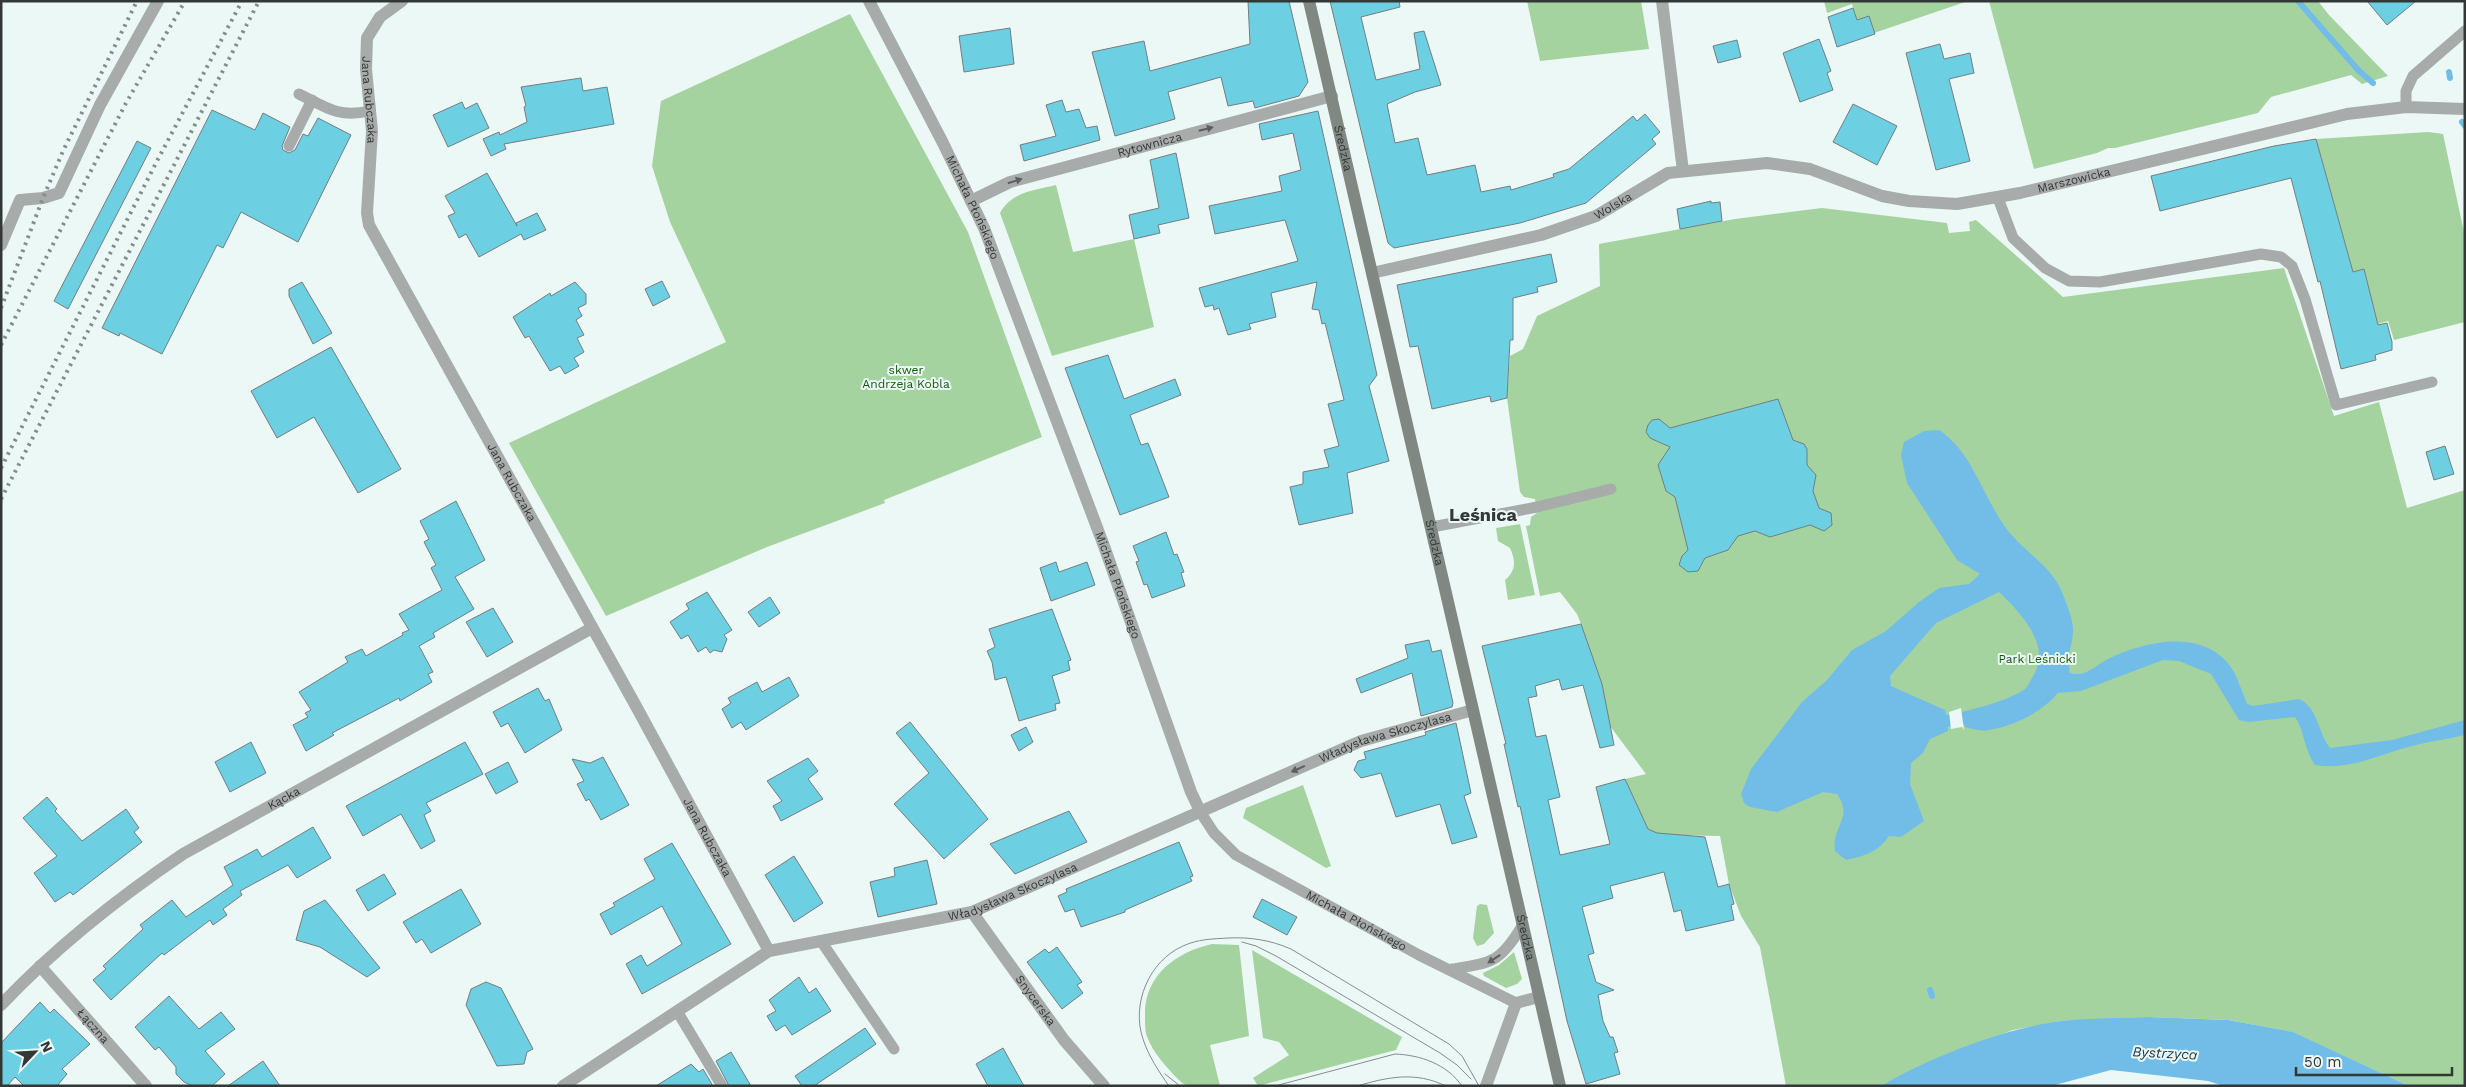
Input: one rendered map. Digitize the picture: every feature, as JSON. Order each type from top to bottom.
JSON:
[{"type":"main road","name":"Średzka","points":[[1309,1],[1560,1086]]},
{"type":"street","points":[[1,246],[20,200],[43,198],[59,193],[100,105],[158,1]]},
{"type":"street","name":"Jana Rubczaka","points":[[402,1],[380,17],[367,38],[366,69],[372,131],[367,213],[369,225],[768,951]]},
{"type":"street","name":"Michała Płońskiego","points":[[869,1],[944,143],[984,228],[1104,546],[1191,792],[1201,813]]},
{"type":"street","points":[[1662,1],[1682,171]]},
{"type":"street","name":"Rytownicza","points":[[971,201],[1010,182],[1332,96]]},
{"type":"street","name":"Marszowicka","points":[[1682,171],[1767,163],[1810,169],[1882,196],[1909,201],[1957,204],[1998,198],[2338,116],[2406,107],[2465,109]]},
{"type":"street","name":"Wolska","points":[[1372,273],[1541,235],[1596,216],[1668,172],[1682,171]]},
{"type":"street","name":"Kącka","points":[[1,1005],[40,966],[138,884],[183,854],[592,628]]},
{"type":"street","name":"Władysława Skoczylasa","points":[[562,1086],[768,951],[972,912],[1362,741],[1473,710]]},
{"type":"street","name":"Snycerska","points":[[972,912],[1064,1040],[1104,1086]]},
{"type":"street","name":"Łączna","points":[[40,966],[146,1086]]},
{"type":"street","points":[[1486,1086],[1516,1003],[1538,997]]},
{"type":"lane","points":[[2406,107],[2406,91],[2413,76],[2465,31]]},
{"type":"lane","points":[[299,94],[338,113],[352,115],[370,111]]},
{"type":"lane","points":[[289,146],[312,100]]},
{"type":"lane","points":[[1998,198],[2012,238],[2045,268],[2069,281],[2100,282],[2261,254],[2281,257],[2292,266],[2305,299],[2336,405],[2432,382]]},
{"type":"lane","points":[[1432,527],[1537,507],[1611,489]]},
{"type":"lane","name":"Michała Płońskiego","points":[[1201,813],[1214,833],[1236,855],[1419,955],[1516,1003]]},
{"type":"lane","points":[[1451,970],[1489,963],[1509,948],[1522,926]]},
{"type":"lane","points":[[821,941],[894,1050]]},
{"type":"lane","points":[[677,1011],[722,1086]]},
{"type":"green space","points":[[1527,1],[1641,1],[1649,49],[1540,61]]},
{"type":"green space","points":[[1824,1],[1968,1],[1874,33],[1869,17],[1857,20],[1852,4],[1827,13]]},
{"type":"green space","points":[[1989,1],[2318,1],[2329,15],[2388,76],[2362,84],[2351,75],[2271,97],[2258,113],[2115,148],[2108,148],[2097,153],[2034,169]]},
{"type":"green space","name":"skwer Andrzeja Kobla","points":[[850,14],[968,232],[1042,437],[884,500],[885,503],[767,547],[606,616],[509,443],[726,342],[670,222],[652,166],[661,101]]},
{"type":"green space","points":[[2428,132],[2443,134],[2465,237],[2465,322],[2394,340],[2388,321],[2378,324],[2364,269],[2353,272],[2316,139]]},
{"type":"green space","points":[[1056,185],[1073,252],[1134,239],[1154,327],[1052,356],[1000,213],[1010,200],[1017,196]]},
{"type":"green space","name":"Park Leśnicki","points":[[1822,208],[1947,223],[1949,233],[1970,231],[1969,222],[1976,220],[2063,297],[2284,268],[2334,416],[2379,402],[2407,508],[2465,490],[2465,1086],[2409,1086],[2292,1032],[2228,1020],[2149,1017],[2061,1021],[2013,1030],[1951,1053],[1881,1086],[1786,1086],[1760,947],[1741,916],[1729,884],[1720,836],[1660,835],[1648,829],[1625,779],[1646,774],[1610,726],[1595,666],[1577,614],[1560,592],[1540,596],[1526,526],[1530,525],[1531,517],[1537,513],[1535,499],[1524,497],[1520,492],[1507,398],[1510,356],[1523,349],[1537,316],[1600,286],[1599,244],[1735,219]]},
{"type":"green space","points":[[1520,524],[1535,595],[1508,600],[1505,580],[1513,569],[1513,557],[1510,548],[1498,541],[1496,528]]},
{"type":"green space","points":[[1303,785],[1331,866],[1326,868],[1243,818],[1246,808]]},
{"type":"green space","points":[[1480,904],[1487,905],[1494,933],[1484,944],[1477,946],[1473,938],[1477,906]]},
{"type":"green space","points":[[1212,944],[1239,945],[1249,1036],[1210,1045],[1220,1086],[1188,1086],[1182,1083],[1166,1067],[1149,1041],[1145,1027],[1146,1001],[1156,978],[1165,968],[1186,953]]},
{"type":"green space","points":[[1252,950],[1402,1037],[1396,1050],[1258,1086],[1253,1078],[1289,1055],[1279,1042],[1263,1038]]},
{"type":"green space","points":[[1514,952],[1522,979],[1517,984],[1506,988],[1484,976],[1483,973],[1499,965]]},
{"type":"water","points":[[1939,430],[1961,451],[1978,478],[2000,520],[2016,540],[2045,567],[2057,583],[2068,606],[2072,622],[2073,632],[2069,656],[2070,673],[2081,674],[2123,652],[2140,647],[2158,643],[2193,643],[2209,648],[2223,658],[2234,672],[2247,704],[2253,706],[2299,699],[2305,703],[2314,714],[2330,748],[2392,740],[2465,720],[2465,735],[2403,748],[2341,766],[2315,765],[2295,717],[2248,722],[2239,720],[2211,674],[2179,661],[2163,660],[2081,691],[2058,693],[2036,712],[1999,728],[1983,731],[1965,727],[1964,724],[1948,727],[1948,731],[1930,739],[1923,753],[1911,763],[1910,784],[1924,821],[1901,837],[1889,836],[1876,850],[1865,855],[1846,860],[1835,851],[1836,835],[1843,816],[1842,802],[1837,794],[1823,792],[1777,812],[1750,807],[1744,803],[1741,794],[1751,769],[1802,702],[1827,680],[1852,650],[1886,631],[1919,602],[1939,588],[1969,584],[1980,574],[1957,560],[1907,483],[1901,455],[1904,442],[1924,431]],"holes":[[[1999,592],[2024,619],[2036,641],[2039,653],[2038,665],[2025,689],[1998,702],[1946,715],[1945,710],[1891,686],[1890,676],[1936,623]]]},
{"type":"water","name":"Bystrzyca","points":[[2149,1017],[2228,1020],[2293,1032],[2409,1086],[2224,1086],[2208,1081],[2111,1070],[2051,1086],[1881,1086],[1922,1065],[1968,1045],[2016,1030],[2061,1021]]},
{"type":"pier","points":[[1961,708],[1964,730],[1962,727],[1951,729],[1949,712]]},
{"type":"building","points":[[1248,1],[1289,1],[1308,82],[1299,96],[1255,108],[1253,101],[1228,106],[1221,77],[1168,92],[1175,119],[1115,136],[1092,52],[1144,41],[1150,71],[1250,44]]},
{"type":"building","points":[[1330,1],[1399,1],[1400,7],[1361,17],[1376,80],[1420,69],[1414,33],[1424,31],[1441,85],[1415,92],[1387,104],[1395,143],[1418,138],[1427,175],[1475,165],[1481,192],[1510,186],[1511,190],[1554,177],[1553,174],[1569,169],[1633,116],[1637,121],[1645,114],[1660,132],[1652,139],[1656,144],[1586,203],[1520,223],[1394,248],[1388,243]]},
{"type":"building","points":[[2367,1],[2416,1],[2387,25]]},
{"type":"building","points":[[1853,8],[1857,20],[1869,16],[1875,34],[1837,47],[1828,17]]},
{"type":"building","points":[[1010,28],[1014,64],[964,72],[959,36]]},
{"type":"building","points":[[1819,39],[1831,71],[1827,73],[1833,90],[1800,102],[1783,53]]},
{"type":"building","points":[[1737,40],[1741,57],[1718,63],[1713,46]]},
{"type":"building","points":[[1940,44],[1944,59],[1970,53],[1974,73],[1949,79],[1970,161],[1936,170],[1906,53]]},
{"type":"building","points":[[581,78],[583,91],[607,87],[614,124],[504,144],[506,149],[491,156],[483,139],[499,132],[500,135],[527,122],[524,107],[526,106],[521,87]]},
{"type":"building","points":[[1062,100],[1066,112],[1079,109],[1086,128],[1097,126],[1100,140],[1024,161],[1020,145],[1056,136],[1046,105]]},
{"type":"building","points":[[462,102],[465,109],[477,103],[489,128],[448,147],[433,115]]},
{"type":"building","points":[[1853,104],[1897,126],[1877,165],[1833,142]]},
{"type":"building","points":[[212,110],[255,130],[263,113],[290,127],[282,146],[283,150],[289,153],[295,150],[303,134],[308,136],[318,118],[351,135],[298,242],[241,212],[223,248],[217,245],[162,354],[120,333],[119,336],[102,328]]},
{"type":"building","points":[[1318,111],[1377,375],[1369,386],[1389,461],[1347,473],[1353,513],[1299,525],[1290,487],[1303,484],[1303,472],[1329,467],[1324,450],[1339,446],[1328,404],[1344,400],[1325,323],[1322,324],[1319,310],[1312,309],[1317,282],[1271,293],[1276,317],[1249,324],[1251,329],[1228,335],[1219,308],[1214,310],[1213,305],[1205,307],[1199,288],[1298,261],[1285,220],[1215,234],[1209,206],[1282,191],[1279,176],[1301,170],[1293,133],[1262,140],[1259,124]]},
{"type":"building","points":[[2316,139],[2353,272],[2364,269],[2378,325],[2387,323],[2392,342],[2392,350],[2375,355],[2376,360],[2341,369],[2320,281],[2318,282],[2291,178],[2160,211],[2151,176],[2274,146]]},
{"type":"building","points":[[137,141],[151,148],[68,309],[54,301]]},
{"type":"building","points":[[1176,153],[1189,218],[1158,225],[1160,233],[1134,239],[1129,215],[1159,208],[1150,160]]},
{"type":"building","points":[[487,173],[517,226],[516,223],[537,213],[546,230],[524,240],[521,234],[479,257],[466,234],[459,238],[448,216],[455,213],[445,196]]},
{"type":"building","points":[[1711,201],[1711,203],[1720,202],[1722,221],[1680,229],[1677,209]]},
{"type":"building","points":[[1551,254],[1557,282],[1537,287],[1538,292],[1513,298],[1513,340],[1510,340],[1507,398],[1491,402],[1490,396],[1432,409],[1418,346],[1410,347],[1397,285]]},
{"type":"building","points":[[662,281],[670,297],[653,306],[645,289]]},
{"type":"building","points":[[302,282],[332,333],[313,344],[289,296],[289,289]]},
{"type":"building","points":[[575,282],[586,294],[586,304],[578,308],[582,316],[576,320],[584,335],[577,338],[584,352],[574,358],[579,366],[565,374],[560,366],[550,371],[529,336],[525,338],[513,317],[550,293],[551,296]]},
{"type":"building","points":[[331,347],[401,469],[358,493],[314,417],[277,438],[251,391]]},
{"type":"building","points":[[1108,355],[1124,399],[1175,379],[1181,395],[1130,415],[1141,445],[1148,443],[1169,497],[1120,515],[1065,368]]},
{"type":"building","points":[[1778,399],[1793,440],[1804,444],[1807,449],[1807,465],[1816,475],[1813,491],[1819,508],[1831,513],[1832,525],[1824,531],[1810,525],[1770,537],[1755,531],[1738,536],[1728,550],[1705,558],[1698,571],[1688,572],[1679,565],[1682,556],[1688,550],[1675,497],[1666,491],[1658,465],[1670,447],[1650,438],[1646,432],[1648,425],[1652,420],[1659,419],[1670,428]]},
{"type":"building","points":[[2445,446],[2454,474],[2434,480],[2426,452]]},
{"type":"building","points":[[456,501],[485,560],[455,577],[474,609],[433,633],[435,637],[419,646],[433,672],[428,674],[432,682],[400,701],[399,698],[332,733],[334,735],[306,751],[293,725],[308,717],[305,713],[311,710],[299,692],[348,662],[345,657],[362,649],[366,656],[403,635],[402,633],[409,630],[399,614],[442,590],[431,568],[436,565],[424,542],[429,539],[420,521]]},
{"type":"building","points":[[1166,532],[1174,555],[1177,554],[1184,572],[1181,573],[1185,586],[1152,598],[1147,584],[1144,585],[1136,562],[1139,561],[1133,546]]},
{"type":"building","points":[[1056,562],[1059,572],[1087,562],[1095,585],[1051,601],[1040,568]]},
{"type":"building","points":[[707,592],[732,630],[724,635],[727,639],[722,652],[714,650],[710,653],[706,647],[698,652],[688,635],[681,639],[670,622],[689,609],[686,604]]},
{"type":"building","points":[[770,597],[780,613],[759,627],[748,612]]},
{"type":"building","points":[[493,608],[513,642],[487,657],[466,622]]},
{"type":"building","points":[[1052,609],[1071,660],[1068,661],[1070,670],[1052,676],[1060,703],[1055,704],[1056,710],[1019,721],[1006,677],[995,680],[992,662],[987,651],[995,647],[989,629]]},
{"type":"building","points":[[1581,624],[1602,684],[1614,745],[1600,748],[1583,685],[1562,690],[1559,679],[1535,686],[1537,696],[1528,698],[1536,737],[1546,735],[1560,797],[1548,800],[1560,855],[1610,844],[1596,787],[1625,779],[1648,829],[1657,833],[1705,837],[1718,887],[1729,884],[1734,904],[1731,905],[1734,920],[1686,931],[1681,910],[1674,912],[1664,872],[1610,886],[1613,898],[1582,907],[1594,953],[1588,955],[1596,982],[1614,990],[1598,995],[1603,1021],[1610,1037],[1613,1037],[1618,1052],[1614,1053],[1620,1074],[1586,1084],[1567,1021],[1520,806],[1518,807],[1504,744],[1506,744],[1482,646]]},
{"type":"building","points":[[1429,640],[1432,652],[1441,650],[1453,703],[1452,707],[1421,716],[1412,673],[1361,693],[1356,679],[1408,658],[1405,645]]},
{"type":"building","points":[[789,677],[799,696],[746,730],[741,722],[732,728],[722,709],[731,703],[728,698],[757,682],[762,692]]},
{"type":"building","points":[[538,688],[545,701],[549,699],[562,730],[525,753],[508,723],[501,727],[493,712]]},
{"type":"building","points":[[910,722],[988,819],[944,859],[894,804],[929,773],[896,733]]},
{"type":"building","points":[[1456,723],[1471,793],[1464,796],[1477,837],[1452,844],[1440,804],[1396,817],[1381,773],[1361,778],[1354,770],[1358,761],[1366,759],[1364,752],[1426,735],[1425,732]]},
{"type":"building","points":[[1026,727],[1033,742],[1019,751],[1011,735]]},
{"type":"building","points":[[251,742],[266,773],[230,792],[215,762]]},
{"type":"building","points":[[465,742],[483,774],[426,803],[431,811],[424,815],[435,841],[421,849],[401,814],[363,836],[346,806]]},
{"type":"building","points":[[603,757],[629,805],[601,820],[589,799],[586,801],[577,784],[584,781],[572,759],[590,763]]},
{"type":"building","points":[[808,758],[818,771],[808,779],[823,799],[781,821],[773,806],[782,801],[767,781]]},
{"type":"building","points":[[508,762],[518,782],[496,794],[485,774]]},
{"type":"building","points":[[47,797],[57,809],[55,811],[82,841],[126,809],[139,828],[134,832],[142,842],[73,895],[70,892],[55,902],[34,873],[57,856],[23,818]]},
{"type":"building","points":[[1069,811],[1087,842],[1015,874],[990,844]]},
{"type":"building","points":[[313,827],[331,858],[297,878],[288,865],[240,891],[242,895],[223,909],[227,915],[213,925],[210,920],[164,955],[162,953],[111,1000],[93,980],[106,969],[103,966],[143,929],[140,925],[172,900],[186,917],[233,885],[224,867],[257,849],[262,857]]},
{"type":"building","points":[[1179,842],[1193,876],[1190,877],[1192,881],[1125,910],[1125,912],[1081,927],[1074,909],[1065,912],[1058,896],[1067,892],[1066,889]]},
{"type":"building","points":[[672,843],[731,944],[642,994],[626,964],[641,955],[647,966],[682,944],[662,906],[611,935],[600,914],[615,906],[613,903],[655,879],[644,859]]},
{"type":"building","points":[[794,856],[823,903],[794,922],[765,875]]},
{"type":"building","points":[[927,860],[937,904],[878,917],[870,882],[895,876],[894,868]]},
{"type":"building","points":[[384,874],[396,894],[368,911],[356,890]]},
{"type":"building","points":[[461,889],[481,924],[431,953],[422,939],[416,943],[403,922]]},
{"type":"building","points":[[1262,899],[1297,917],[1287,935],[1253,917]]},
{"type":"building","points":[[325,900],[380,968],[367,977],[320,947],[296,940],[304,911]]},
{"type":"building","points":[[1057,947],[1082,982],[1077,985],[1083,993],[1062,1009],[1027,962],[1045,949],[1049,953]]},
{"type":"building","points":[[799,977],[809,993],[816,988],[831,1011],[792,1035],[785,1025],[776,1031],[767,1016],[776,1011],[769,1000]]},
{"type":"building","points":[[486,982],[501,988],[533,1049],[527,1052],[524,1064],[497,1066],[466,1005],[471,989]]},
{"type":"building","points":[[169,996],[199,1029],[221,1012],[235,1029],[205,1051],[225,1074],[212,1086],[193,1086],[184,1082],[176,1074],[176,1067],[159,1047],[155,1050],[135,1027]]},
{"type":"building","points":[[40,1002],[50,1013],[54,1009],[90,1044],[62,1069],[67,1074],[57,1086],[24,1086],[15,1077],[7,1086],[1,1086],[1,1043]]},
{"type":"building","points":[[865,1028],[876,1044],[814,1086],[802,1086],[795,1076]]},
{"type":"building","points":[[1003,1048],[1024,1086],[988,1086],[976,1064]]},
{"type":"building","points":[[731,1052],[751,1086],[729,1086],[716,1061]]},
{"type":"building","points":[[263,1061],[280,1086],[228,1086]]},
{"type":"building","points":[[691,1064],[699,1072],[703,1069],[713,1086],[656,1086]]},
{"type":"waterway","points":[[2298,1],[2359,71],[2373,83]]},
{"type":"waterway","points":[[2449,72],[2450,78]]},
{"type":"waterway","points":[[2462,122],[2465,126]]},
{"type":"waterway","points":[[1930,990],[1932,996]]},
{"type":"tram line","points":[[1169,1086],[1148,1051],[1140,1026],[1141,998],[1146,985],[1152,973],[1161,962],[1183,946],[1205,940],[1236,938],[1268,941],[1291,949],[1449,1044],[1462,1056],[1479,1086]]},
{"type":"tram line","points":[[1242,942],[1256,946],[1276,956],[1440,1053],[1457,1065],[1471,1079]]},
{"type":"tram line","points":[[1275,1086],[1395,1054],[1414,1056],[1441,1066],[1456,1078],[1462,1086]]},
{"type":"tram line","points":[[1165,1074],[1180,1086]]},
{"type":"tram line","points":[[1357,1086],[1402,1077],[1423,1078],[1446,1086]]},
{"type":"railway","points":[[1,308],[63,151],[137,1]]},
{"type":"railway","points":[[1,345],[126,103],[185,1]]},
{"type":"railway","points":[[1,468],[157,161],[242,1]]},
{"type":"railway","points":[[1,499],[259,1]]},
{"type":"district","name":"Leśnica","points":[[1483,515]]}]
